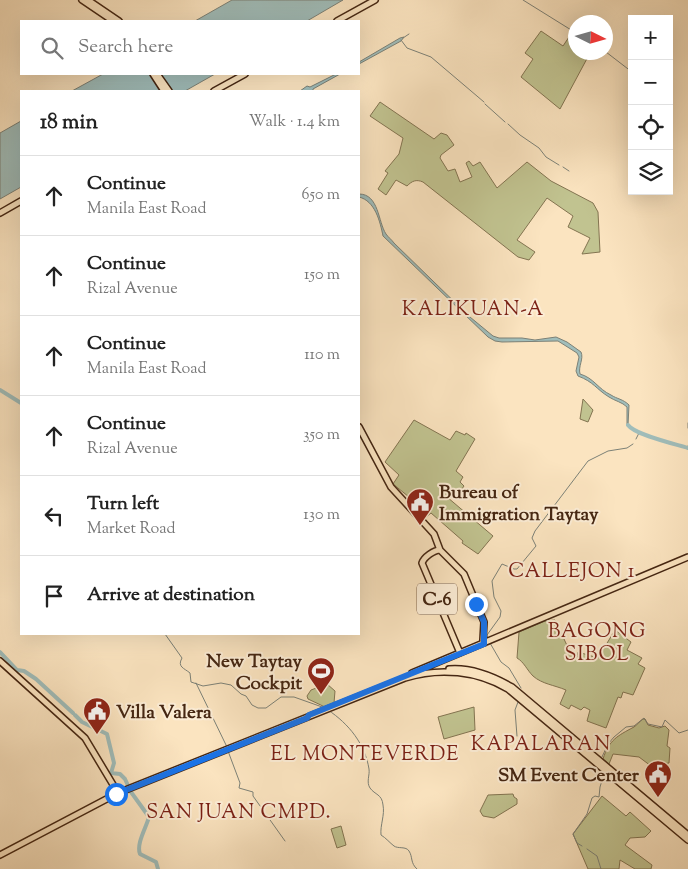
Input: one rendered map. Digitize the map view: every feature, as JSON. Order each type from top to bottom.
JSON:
[{"type":"main road","points":[[82,0],[111,20]]},
{"type":"main road","points":[[88,0],[118,20]]},
{"type":"main road","points":[[339,20],[375,0]]},
{"type":"main road","points":[[154,75],[163,90]]},
{"type":"main road","points":[[158,75],[168,90]]},
{"type":"main road","points":[[216,90],[243,75]]},
{"type":"main road","points":[[0,213],[20,202]]},
{"type":"main road","name":"C-6","points":[[360,429],[388,483],[434,534],[438,551],[464,574],[483,619],[487,642]]},
{"type":"main road","name":"C-6","points":[[438,551],[423,560],[422,563],[457,655]]},
{"type":"main road","points":[[0,855],[129,788],[307,718],[309,715],[402,680],[688,557]]},
{"type":"main road","points":[[457,655],[457,670]]},
{"type":"main road","points":[[0,662],[85,738],[118,793]]},
{"type":"main road","points":[[350,700],[381,685],[415,674],[457,670],[483,673],[496,678],[512,687],[688,840]]},
{"type":"main road","points":[[598,761],[688,835]]},
{"type":"green space","points":[[541,31],[563,46],[568,38],[568,60],[586,60],[560,109],[521,77],[533,59],[525,53]]},
{"type":"green space","points":[[380,102],[434,139],[441,133],[447,135],[454,145],[441,155],[440,158],[448,171],[455,169],[460,182],[472,177],[466,163],[469,161],[473,166],[480,162],[497,188],[527,162],[551,181],[593,203],[598,212],[600,252],[582,254],[590,238],[568,227],[573,216],[547,198],[517,240],[535,252],[529,260],[518,257],[423,182],[414,181],[407,186],[396,180],[386,195],[378,189],[388,173],[385,171],[399,154],[403,138],[370,116]]},
{"type":"green space","points":[[583,399],[593,410],[588,422],[580,419]]},
{"type":"green space","points":[[414,420],[450,440],[456,431],[465,435],[466,433],[475,439],[456,471],[463,477],[460,482],[464,486],[459,493],[454,489],[447,497],[493,536],[478,554],[462,543],[463,541],[431,513],[425,518],[409,497],[393,484],[399,475],[385,462]]},
{"type":"green space","points":[[555,620],[572,656],[577,657],[578,652],[598,658],[615,630],[631,642],[627,650],[642,658],[638,664],[645,668],[633,695],[623,692],[621,698],[618,697],[606,728],[587,721],[590,710],[584,707],[581,710],[571,705],[569,709],[560,704],[566,690],[537,679],[517,658],[519,632],[545,621]]},
{"type":"green space","name":"New Taytay Cockpit","points":[[327,684],[335,691],[334,703],[325,707],[308,699],[307,696],[311,690]]},
{"type":"green space","points":[[474,707],[475,730],[444,739],[438,717]]},
{"type":"green space","points":[[645,719],[648,725],[659,728],[665,726],[669,730],[667,746],[670,748],[669,763],[651,766],[639,757],[613,754],[609,764],[603,759],[614,739]]},
{"type":"green space","points":[[513,794],[517,799],[517,804],[494,818],[483,816],[480,811],[488,795]]},
{"type":"green space","points":[[602,796],[626,816],[630,812],[651,831],[645,837],[630,838],[625,845],[652,865],[651,869],[635,869],[620,860],[619,869],[588,869],[573,834]]},
{"type":"green space","points":[[341,826],[346,845],[337,848],[331,829]]},
{"type":"water","points":[[232,0],[343,0],[309,20],[197,20]]},
{"type":"water","points":[[404,37],[401,41],[360,63],[360,61]]},
{"type":"water","points":[[101,75],[213,75],[187,90],[74,90]]},
{"type":"water","points":[[334,75],[338,75],[313,90],[301,90],[307,86],[310,87]]},
{"type":"water","points":[[20,122],[20,188],[0,199],[0,133]]},
{"type":"water","points":[[360,194],[366,195],[374,203],[383,229],[394,243],[470,317],[493,336],[535,340],[556,337],[581,352],[580,374],[589,378],[607,393],[629,405],[628,425],[630,428],[627,425],[627,407],[578,376],[576,371],[579,357],[577,353],[558,341],[502,342],[488,337],[383,236],[376,212],[365,199],[360,197]]},
{"type":"waterway","points":[[523,0],[568,28]]},
{"type":"waterway","points":[[403,38],[409,34]]},
{"type":"waterway","points":[[401,40],[407,48],[431,57],[484,102]]},
{"type":"waterway","points":[[613,57],[628,69]]},
{"type":"waterway","points":[[485,104],[505,122]]},
{"type":"waterway","points":[[508,124],[539,148],[546,157],[559,165]]},
{"type":"waterway","points":[[563,167],[569,171]]},
{"type":"waterway","points":[[0,390],[20,402]]},
{"type":"waterway","points":[[688,423],[688,428]]},
{"type":"waterway","points":[[628,425],[647,436],[688,448]]},
{"type":"waterway","points":[[636,439],[639,433]]},
{"type":"waterway","points":[[488,639],[487,635],[500,617],[501,611],[494,597],[492,581],[502,564],[517,569],[536,546],[532,538],[535,531],[588,461],[608,451],[627,448],[633,444]]},
{"type":"waterway","points":[[166,635],[182,658],[180,663],[190,673],[191,682],[203,686],[221,683],[231,685],[246,696],[252,705],[258,708],[266,708],[281,697],[294,697],[325,708]]},
{"type":"waterway","points":[[490,643],[501,662],[509,668],[521,688]]},
{"type":"waterway","points":[[0,652],[17,670],[24,671],[36,679],[73,713]]},
{"type":"waterway","points":[[196,683],[227,747]]},
{"type":"waterway","points":[[517,736],[515,710],[518,702]]},
{"type":"waterway","points":[[328,710],[349,728],[364,751],[369,769],[369,786],[382,801],[381,835],[394,846],[408,849],[413,864],[417,869]]},
{"type":"waterway","points":[[75,715],[82,722],[107,734],[114,763],[111,773],[120,774],[125,779],[131,792],[149,817],[140,841],[140,854],[156,862],[158,869]]},
{"type":"waterway","points":[[602,757],[608,744],[614,737],[626,727],[634,726],[644,718],[648,724],[662,727],[665,720],[679,733],[688,730]]},
{"type":"waterway","points":[[228,751],[240,783],[239,788],[253,792],[253,796],[285,841]]},
{"type":"waterway","points":[[582,846],[577,843],[573,834],[587,814],[592,798],[595,796],[599,797],[604,774]]},
{"type":"waterway","points":[[587,849],[597,856],[601,869]]},
{"type":"place","name":"Bureau of Immigration Taytay","points":[[420,526]]},
{"type":"place","name":"New Taytay Cockpit","points":[[321,695]]},
{"type":"place","name":"Villa Valera","points":[[97,735]]},
{"type":"place","name":"SM Event Center","points":[[658,798]]},
{"type":"district","name":"KALIKUAN-A","points":[[473,308]]},
{"type":"district","name":"CALLEJON 1","points":[[572,570]]},
{"type":"district","name":"BAGONG SIBOL","points":[[597,642]]},
{"type":"district","name":"KAPALARAN","points":[[541,743]]},
{"type":"district","name":"EL MONTEVERDE","points":[[365,753]]},
{"type":"district","name":"SAN JUAN CMPD.","points":[[239,811]]},
{"type":"route","points":[[116,794],[307,718],[309,715],[484,644],[484,622],[476,604]]}]
